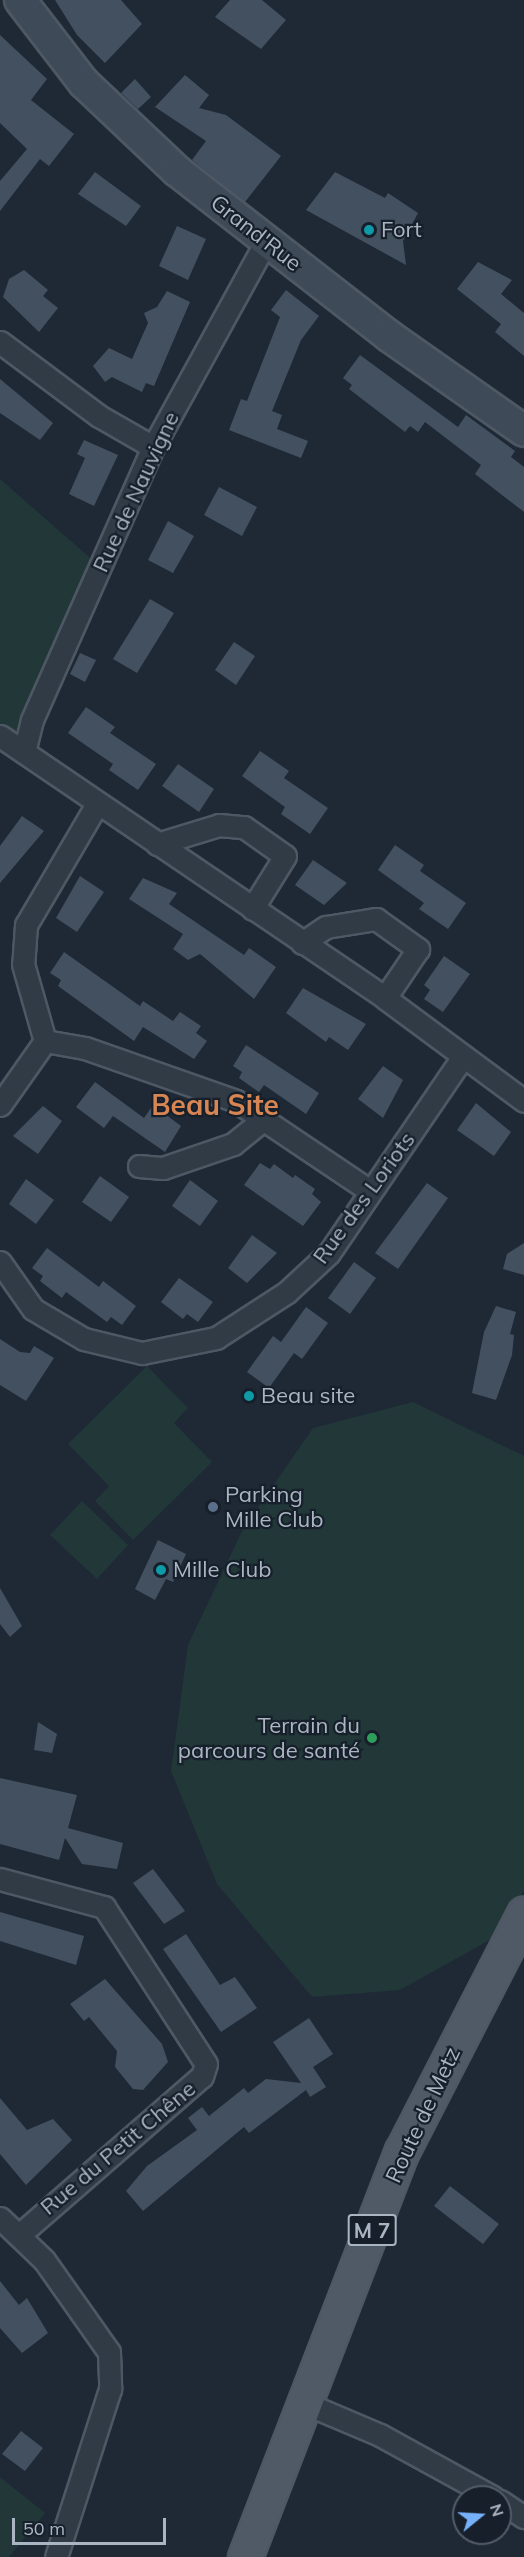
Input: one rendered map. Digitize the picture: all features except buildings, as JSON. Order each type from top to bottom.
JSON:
[{"type":"main road","name":"Route de Metz","points":[[245,2557],[302,2402],[402,2151],[524,1914]]},
{"type":"street","name":"Grand'Rue","points":[[20,0],[117,118],[267,240],[524,431]]},
{"type":"street","name":"Rue de Nauvigne","points":[[24,752],[32,720],[153,447],[267,240]]},
{"type":"street","points":[[0,342],[99,416],[153,447]]},
{"type":"street","points":[[0,736],[385,998],[462,1058],[524,1101]]},
{"type":"street","points":[[45,1041],[23,964],[26,925],[34,903],[97,804]]},
{"type":"street","points":[[157,844],[219,825],[244,827],[285,856],[252,909]]},
{"type":"street","points":[[302,943],[326,927],[376,919],[418,949],[385,998]]},
{"type":"street","points":[[0,1105],[45,1041]]},
{"type":"street","points":[[45,1041],[85,1048],[236,1101],[370,1191]]},
{"type":"street","name":"Rue des Loriots","points":[[0,1262],[33,1309],[58,1327],[113,1349],[166,1352],[216,1338],[287,1292],[329,1253],[462,1058]]},
{"type":"street","points":[[139,1166],[163,1168],[233,1144],[262,1120]]},
{"type":"street","name":"Rue du Petit Chêne","points":[[0,1879],[104,1908],[206,2064],[202,2076],[20,2234]]},
{"type":"street","points":[[0,2218],[20,2234],[100,2335],[111,2370],[56,2557]]},
{"type":"street","points":[[302,2402],[380,2435],[471,2485]]},
{"type":"green space","points":[[0,479],[96,563],[23,734],[12,736],[0,728]]},
{"type":"green space","points":[[147,1366],[188,1408],[174,1423],[212,1462],[133,1540],[95,1501],[109,1486],[68,1444]]},
{"type":"green space","points":[[413,1402],[524,1456],[524,1890],[504,1932],[400,1990],[312,1997],[217,1884],[171,1771],[188,1645],[243,1529],[313,1428]]},
{"type":"green space","points":[[82,1501],[128,1545],[97,1579],[50,1535]]},
{"type":"green space","points":[[0,2477],[45,2513],[9,2557],[0,2557]]},
{"type":"place","name":"Fort","points":[[369,230]]},
{"type":"place","name":"Beau site","points":[[249,1396]]},
{"type":"place","name":"Parking Mille Club","points":[[213,1507]]},
{"type":"place","name":"Mille Club","points":[[161,1570]]},
{"type":"place","name":"Terrain du parcours de santé","points":[[372,1738]]},
{"type":"district","name":"Beau Site","points":[[215,1105]]}]
